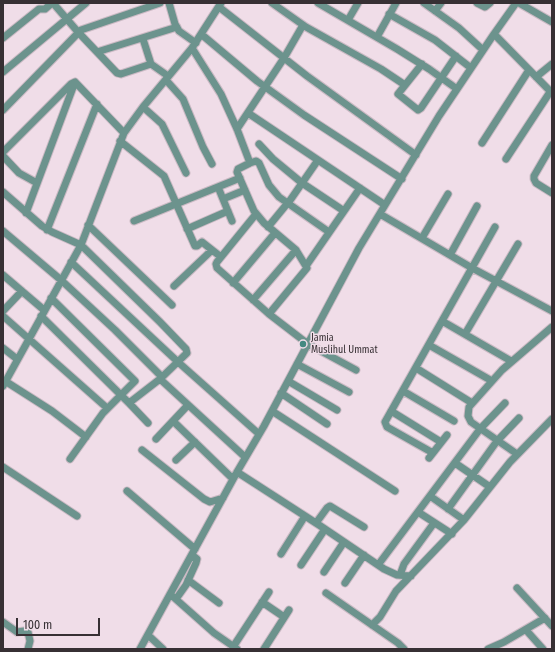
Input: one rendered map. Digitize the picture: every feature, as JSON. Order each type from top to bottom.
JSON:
[{"type":"street","points":[[3,38],[39,9],[44,9],[53,3],[115,72],[119,74],[151,64]]},
{"type":"street","points":[[3,72],[86,3]]},
{"type":"street","points":[[3,110],[78,32],[160,3]]},
{"type":"street","points":[[169,3],[176,27],[194,46],[221,94],[250,163]]},
{"type":"street","points":[[272,3],[303,25],[381,69],[405,85]]},
{"type":"street","points":[[318,3],[422,64],[457,90]]},
{"type":"street","points":[[348,20],[358,3]]},
{"type":"street","points":[[377,37],[396,3]]},
{"type":"street","points":[[424,3],[459,28],[483,50]]},
{"type":"street","points":[[435,11],[441,3]]},
{"type":"street","points":[[477,3],[485,7],[490,3]]},
{"type":"street","points":[[140,649],[272,411],[359,248],[471,68],[516,3]]},
{"type":"street","points":[[519,3],[552,22]]},
{"type":"street","points":[[86,436],[52,411],[4,384],[81,244],[124,132],[194,46],[220,5],[284,58],[416,155]]},
{"type":"street","points":[[390,14],[435,40],[471,68]]},
{"type":"street","points":[[237,130],[264,86],[284,58],[303,25]]},
{"type":"street","points":[[97,52],[143,39],[176,27]]},
{"type":"street","points":[[201,34],[264,86],[340,139],[402,179]]},
{"type":"street","points":[[494,34],[551,92],[506,159]]},
{"type":"street","points":[[143,39],[151,64],[167,78],[183,99],[203,147],[212,164]]},
{"type":"street","points":[[422,64],[398,95],[419,110],[456,56]]},
{"type":"street","points":[[536,77],[552,64]]},
{"type":"street","points":[[482,143],[530,70]]},
{"type":"street","points":[[75,82],[124,132]]},
{"type":"street","points":[[3,152],[71,84],[75,82]]},
{"type":"street","points":[[26,213],[75,82]]},
{"type":"street","points":[[47,230],[96,104]]},
{"type":"street","points":[[143,107],[162,124],[186,173]]},
{"type":"street","points":[[248,113],[385,205]]},
{"type":"street","points":[[120,141],[164,176],[195,246],[202,242],[221,257]]},
{"type":"street","points":[[259,144],[273,159],[302,183],[344,211]]},
{"type":"street","points":[[552,145],[534,176],[536,183],[552,193]]},
{"type":"street","points":[[3,156],[19,173],[37,183]]},
{"type":"street","points":[[268,227],[287,204],[318,160]]},
{"type":"street","points":[[306,266],[296,250],[268,227],[256,214],[237,172],[238,169],[256,161],[259,163],[273,191],[287,204],[329,232]]},
{"type":"street","points":[[134,221],[240,178]]},
{"type":"street","points":[[218,187],[232,221]]},
{"type":"street","points":[[269,314],[307,270],[306,266],[360,188]]},
{"type":"street","points":[[223,199],[245,190]]},
{"type":"street","points":[[3,192],[47,230],[81,244],[186,349],[187,353],[178,362],[161,378],[129,403]]},
{"type":"street","points":[[422,238],[448,194]]},
{"type":"street","points":[[450,255],[477,206]]},
{"type":"street","points":[[187,228],[228,211]]},
{"type":"street","points":[[256,214],[221,257],[216,266],[269,314],[308,344],[356,370]]},
{"type":"street","points":[[380,214],[472,268],[552,311]]},
{"type":"street","points":[[88,225],[172,305]]},
{"type":"street","points":[[447,435],[431,455],[387,427],[385,422],[496,227]]},
{"type":"street","points":[[3,232],[61,280],[115,330],[188,405],[245,458]]},
{"type":"street","points":[[233,283],[275,233]]},
{"type":"street","points":[[465,334],[518,244]]},
{"type":"street","points":[[174,286],[212,250]]},
{"type":"street","points":[[253,300],[296,250]]},
{"type":"street","points":[[71,262],[178,362],[259,434]]},
{"type":"street","points":[[3,275],[22,291],[148,424]]},
{"type":"street","points":[[3,311],[22,291]]},
{"type":"street","points":[[51,298],[134,379],[134,382],[121,396],[107,408],[70,459]]},
{"type":"street","points":[[3,316],[107,408]]},
{"type":"street","points":[[442,321],[512,362]]},
{"type":"street","points":[[517,454],[497,442],[471,422],[468,416],[469,407],[492,381],[512,362],[551,331]]},
{"type":"street","points":[[429,345],[492,381]]},
{"type":"street","points":[[3,348],[18,359]]},
{"type":"street","points":[[297,364],[349,392]]},
{"type":"street","points":[[416,368],[472,403]]},
{"type":"street","points":[[288,381],[337,410]]},
{"type":"street","points":[[403,391],[454,422]]},
{"type":"street","points":[[281,393],[327,424]]},
{"type":"street","points":[[378,565],[480,429],[505,403]]},
{"type":"street","points":[[156,439],[188,405]]},
{"type":"street","points":[[272,411],[395,491]]},
{"type":"street","points":[[391,411],[441,442]]},
{"type":"street","points":[[448,509],[497,442],[518,418]]},
{"type":"street","points":[[372,625],[380,617],[396,591],[452,534],[517,454],[552,420]]},
{"type":"street","points":[[173,421],[233,479]]},
{"type":"street","points":[[176,460],[196,442]]},
{"type":"street","points":[[142,450],[204,500],[210,502],[223,498]]},
{"type":"street","points":[[455,463],[490,487]]},
{"type":"street","points":[[3,467],[77,516]]},
{"type":"street","points":[[237,472],[316,522],[390,573],[411,576]]},
{"type":"street","points":[[127,491],[194,552],[197,561],[188,580],[176,599]]},
{"type":"street","points":[[430,496],[464,520]]},
{"type":"street","points":[[316,522],[330,506],[364,527]]},
{"type":"street","points":[[418,512],[452,534]]},
{"type":"street","points":[[281,554],[305,516]]},
{"type":"street","points":[[400,575],[404,564],[434,523]]},
{"type":"street","points":[[301,565],[325,529]]},
{"type":"street","points":[[324,572],[344,542]]},
{"type":"street","points":[[345,583],[364,555]]},
{"type":"street","points":[[188,580],[219,603]]},
{"type":"street","points":[[517,588],[552,626]]},
{"type":"street","points":[[170,594],[235,648],[269,592]]},
{"type":"street","points":[[326,593],[398,643],[404,649]]},
{"type":"street","points":[[262,602],[284,617]]},
{"type":"street","points":[[264,649],[289,610]]},
{"type":"street","points":[[488,649],[504,642],[545,618]]},
{"type":"street","points":[[3,622],[17,632],[28,632],[30,641],[28,649]]},
{"type":"street","points":[[526,630],[543,649]]},
{"type":"street","points":[[148,635],[163,649]]},
{"type":"place","name":"Jamia Muslihul Ummat","points":[[303,344]]}]
